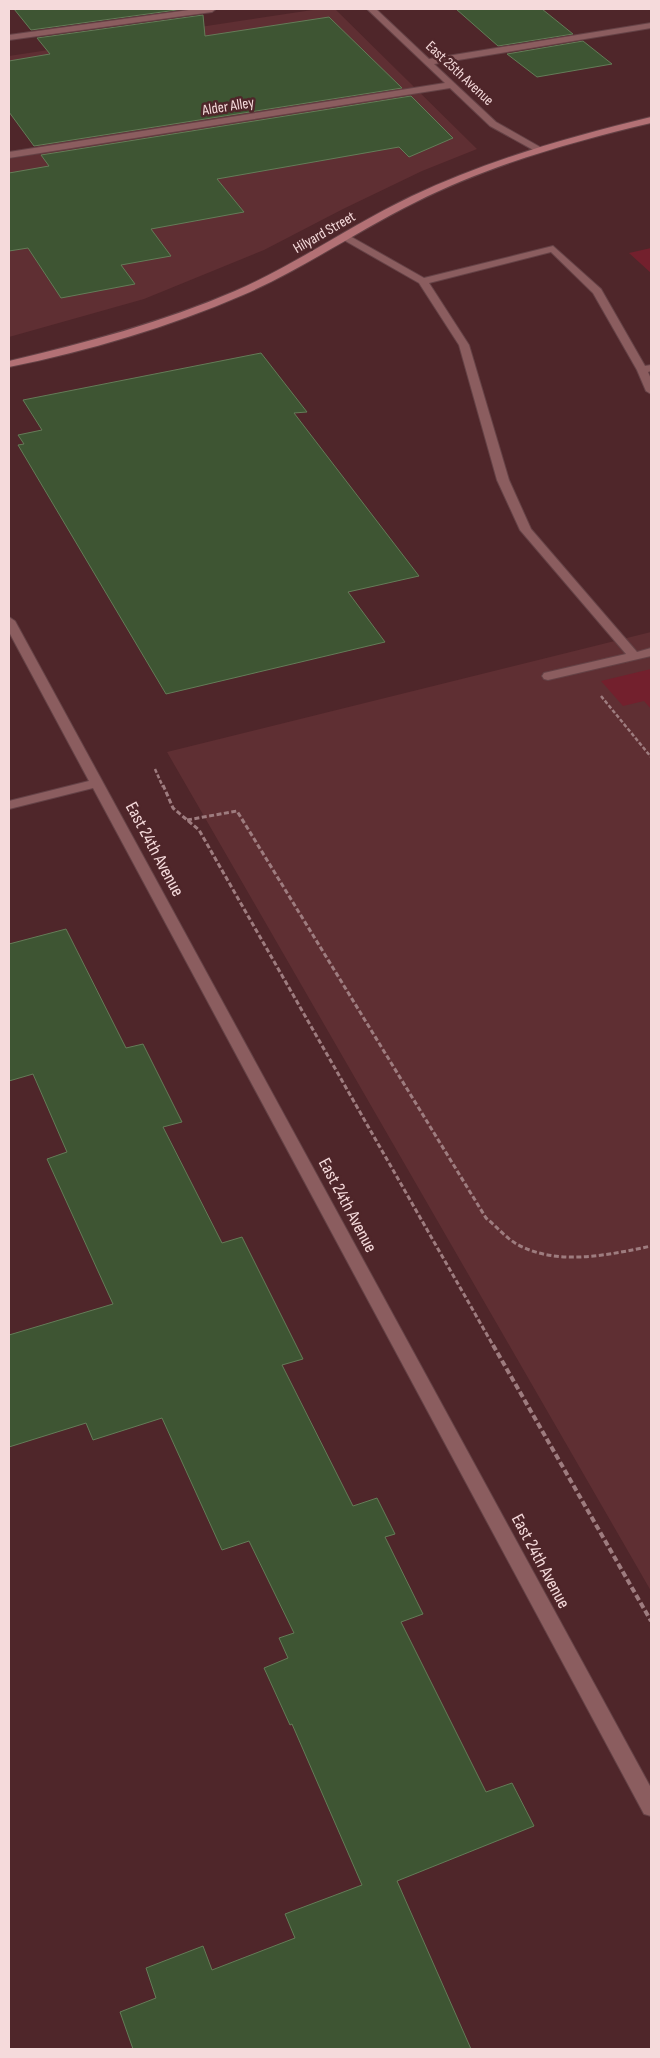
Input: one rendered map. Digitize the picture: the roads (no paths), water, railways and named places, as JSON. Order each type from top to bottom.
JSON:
[{"type":"main road","name":"Hilyard Street","points":[[9,364],[102,340],[239,293],[310,258],[381,216],[447,184],[537,149],[651,120]]},
{"type":"street","points":[[9,38],[212,9]]},
{"type":"street","name":"East 25th Avenue","points":[[371,9],[493,124],[537,149]]},
{"type":"street","points":[[429,62],[651,26]]},
{"type":"street","name":"Alder Alley","points":[[9,155],[452,85]]},
{"type":"street","points":[[345,237],[422,281],[464,345],[503,480],[526,530],[634,656]]},
{"type":"street","points":[[422,281],[553,249],[598,291],[647,369],[651,391]]},
{"type":"street","name":"East 24th Avenue","points":[[9,621],[651,1808]]},
{"type":"street","points":[[548,676],[651,652]]},
{"type":"street","points":[[9,804],[97,783]]}]
